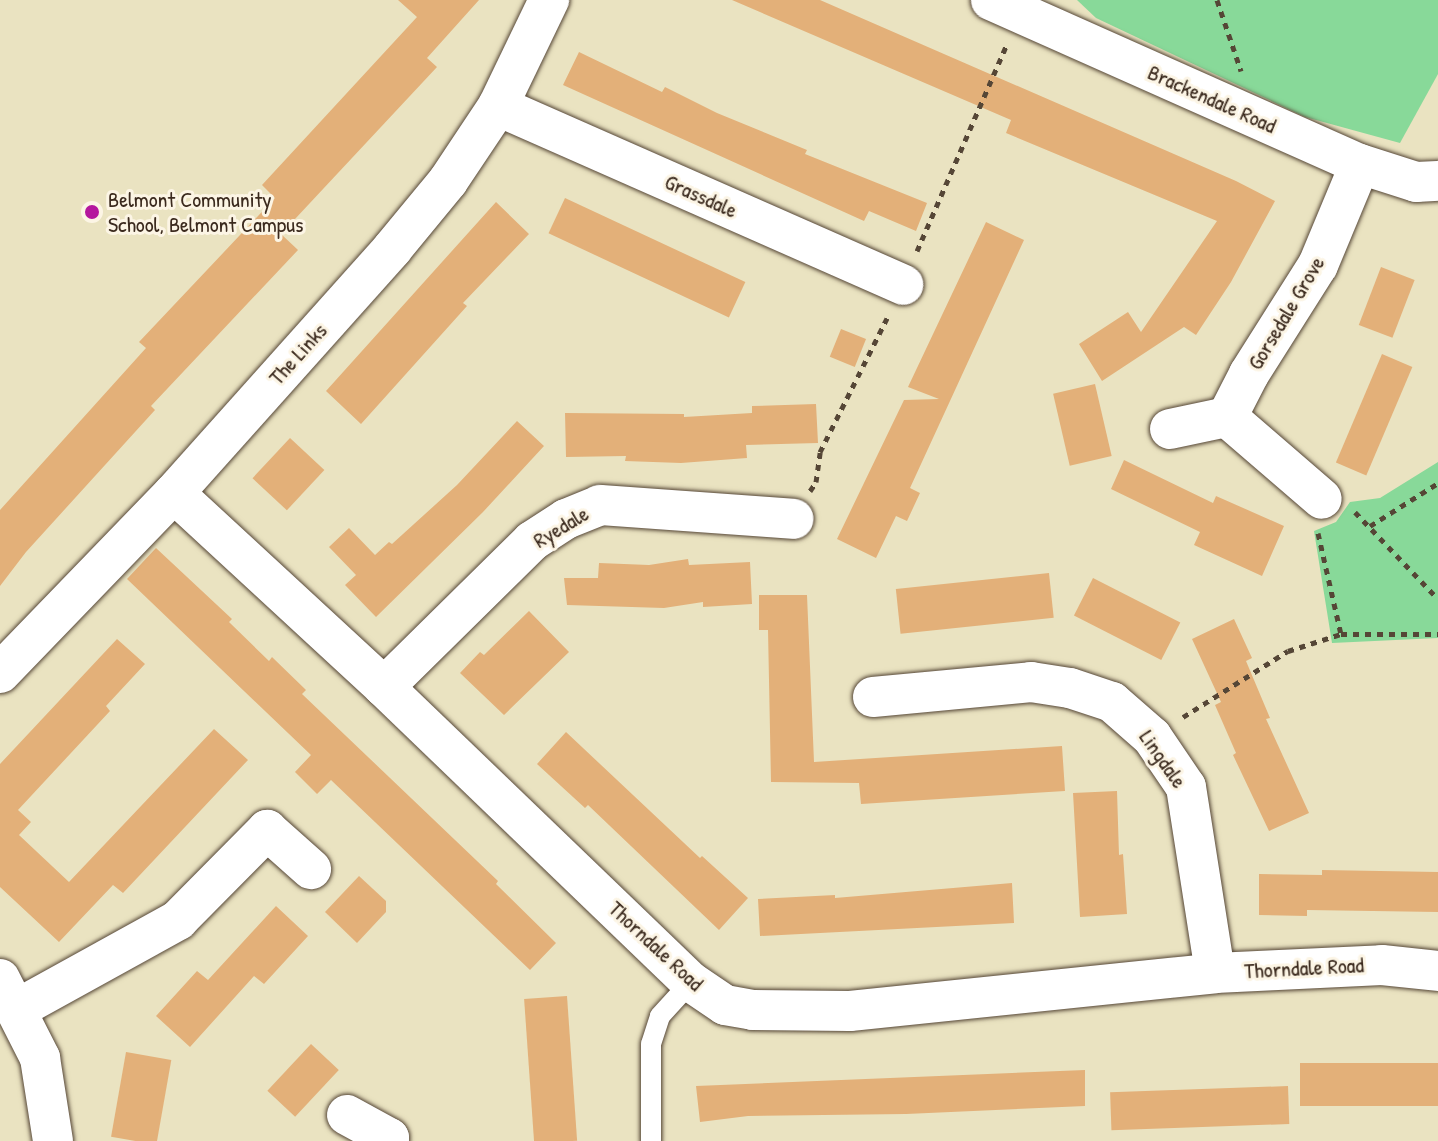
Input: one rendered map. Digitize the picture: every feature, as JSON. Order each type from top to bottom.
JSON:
[{"type":"street","name":"The Links","points":[[0,673],[174,493],[392,249],[448,181],[498,106],[549,0]]},
{"type":"street","name":"Brackendale Road","points":[[1013,4],[1360,164],[1416,182],[1438,181]]},
{"type":"street","name":"Grassdale","points":[[498,106],[903,285]]},
{"type":"street","name":"Gorsedale Grove","points":[[1227,417],[1249,374],[1318,265],[1360,164]]},
{"type":"street","points":[[1170,429],[1227,417],[1322,499]]},
{"type":"street","name":"Thorndale Road","points":[[174,493],[384,687],[691,982],[725,1005],[753,1010],[850,1011],[1215,973],[1382,965],[1438,971]]},
{"type":"street","name":"Ryedale","points":[[384,687],[532,541],[566,519],[600,505],[793,519]]},
{"type":"street","name":"Lingdale","points":[[870,694],[1044,684],[1112,702],[1152,737],[1186,787],[1215,973]]},
{"type":"street","points":[[53,1141],[40,1058],[9,994],[178,920],[267,830],[311,869]]},
{"type":"street","points":[[347,1115],[389,1138],[388,1141]]},
{"type":"lane","points":[[651,1141],[651,1044],[660,1016],[691,982]]},
{"type":"path","points":[[1217,0],[1257,119]]},
{"type":"path","points":[[1370,526],[1438,483]]},
{"type":"path","points":[[1341,634],[1318,535],[1322,499],[1359,514],[1438,599]]},
{"type":"path","points":[[1152,737],[1288,651],[1341,634],[1438,634]]},
{"type":"green space","points":[[1077,0],[1438,0],[1438,74],[1400,143],[1305,117],[1096,18]]},
{"type":"green space","points":[[1438,462],[1438,638],[1332,643],[1314,531],[1336,522],[1350,502],[1380,498]]},
{"type":"building","points":[[398,0],[479,0],[427,58],[437,67],[281,234],[298,250],[151,406],[155,410],[26,552],[0,586],[0,510],[146,348],[139,342],[275,198],[262,185],[417,17]]},
{"type":"building","points":[[732,0],[820,0],[1236,181],[1275,201],[1231,282],[1196,335],[1184,327],[1102,381],[1079,344],[1128,312],[1141,332],[1217,221],[1006,133],[1011,120]]},
{"type":"building","points":[[579,52],[662,92],[665,87],[717,113],[807,150],[805,154],[927,203],[916,231],[869,211],[864,221],[563,85]]},
{"type":"building","points":[[565,198],[745,282],[729,317],[549,233]]},
{"type":"building","points":[[496,202],[529,234],[463,303],[467,306],[361,424],[326,391]]},
{"type":"building","points":[[986,222],[1024,240],[910,488],[920,493],[907,521],[896,516],[876,558],[837,539],[904,400],[939,399],[908,387]]},
{"type":"building","points":[[1381,267],[1415,280],[1392,338],[1359,325]]},
{"type":"building","points":[[841,329],[866,339],[855,367],[830,357]]},
{"type":"building","points":[[1382,354],[1412,367],[1366,476],[1336,463]]},
{"type":"building","points":[[1095,384],[1112,456],[1070,466],[1053,394]]},
{"type":"building","points":[[816,404],[818,443],[746,445],[747,458],[681,463],[625,461],[626,456],[566,457],[565,413],[684,414],[684,417],[752,413],[752,406]]},
{"type":"building","points":[[517,421],[544,446],[483,512],[376,617],[345,585],[356,575],[329,547],[349,528],[375,555],[389,542],[392,544],[457,485]]},
{"type":"building","points":[[290,438],[324,470],[287,510],[252,478]]},
{"type":"building","points":[[1124,460],[1213,503],[1216,496],[1284,526],[1262,576],[1194,545],[1200,532],[1111,489]]},
{"type":"building","points":[[156,548],[232,619],[229,622],[269,661],[272,657],[306,690],[302,694],[498,881],[496,884],[556,943],[530,970],[331,780],[317,794],[295,772],[311,755],[127,579]]},
{"type":"building","points":[[688,559],[689,565],[750,562],[752,604],[703,607],[703,602],[664,608],[567,605],[564,578],[598,578],[599,563],[649,565]]},
{"type":"building","points":[[1049,573],[1054,618],[901,634],[896,589]]},
{"type":"building","points":[[1093,578],[1180,622],[1161,660],[1074,615]]},
{"type":"building","points":[[759,595],[807,595],[814,762],[1062,746],[1065,791],[861,804],[859,783],[771,782],[768,630],[759,630]]},
{"type":"building","points":[[529,611],[569,652],[504,715],[460,673],[480,652],[484,655]]},
{"type":"building","points":[[1234,619],[1252,658],[1246,661],[1270,718],[1266,719],[1309,813],[1269,831],[1233,755],[1236,753],[1215,705],[1221,702],[1192,639]]},
{"type":"building","points":[[117,639],[145,664],[106,706],[110,711],[18,810],[31,822],[19,835],[69,882],[214,729],[248,760],[123,893],[113,885],[59,942],[0,887],[0,764]]},
{"type":"building","points":[[566,732],[700,858],[702,856],[748,898],[719,930],[588,805],[585,808],[537,764]]},
{"type":"building","points":[[1117,791],[1119,855],[1123,854],[1127,914],[1080,917],[1073,793]]},
{"type":"building","points":[[1322,870],[1438,872],[1438,912],[1307,910],[1307,916],[1259,915],[1259,874],[1322,875]]},
{"type":"building","points":[[359,876],[386,901],[386,912],[357,943],[325,912]]},
{"type":"building","points":[[1012,883],[1014,923],[760,936],[758,899],[835,895],[835,898]]},
{"type":"building","points":[[276,906],[308,936],[264,984],[254,976],[190,1047],[156,1016],[197,971],[208,980]]},
{"type":"building","points":[[567,996],[577,1141],[534,1141],[524,999]]},
{"type":"building","points":[[311,1044],[339,1070],[295,1117],[267,1091]]},
{"type":"building","points":[[126,1052],[171,1060],[157,1141],[111,1137]]},
{"type":"building","points":[[1300,1063],[1438,1063],[1438,1106],[1300,1106]]},
{"type":"building","points":[[1085,1070],[1085,1106],[906,1114],[748,1116],[700,1122],[696,1086]]},
{"type":"building","points":[[1288,1086],[1289,1124],[1111,1130],[1110,1092]]},
{"type":"place","name":"Belmont Community School, Belmont Campus","points":[[92,212]]}]
